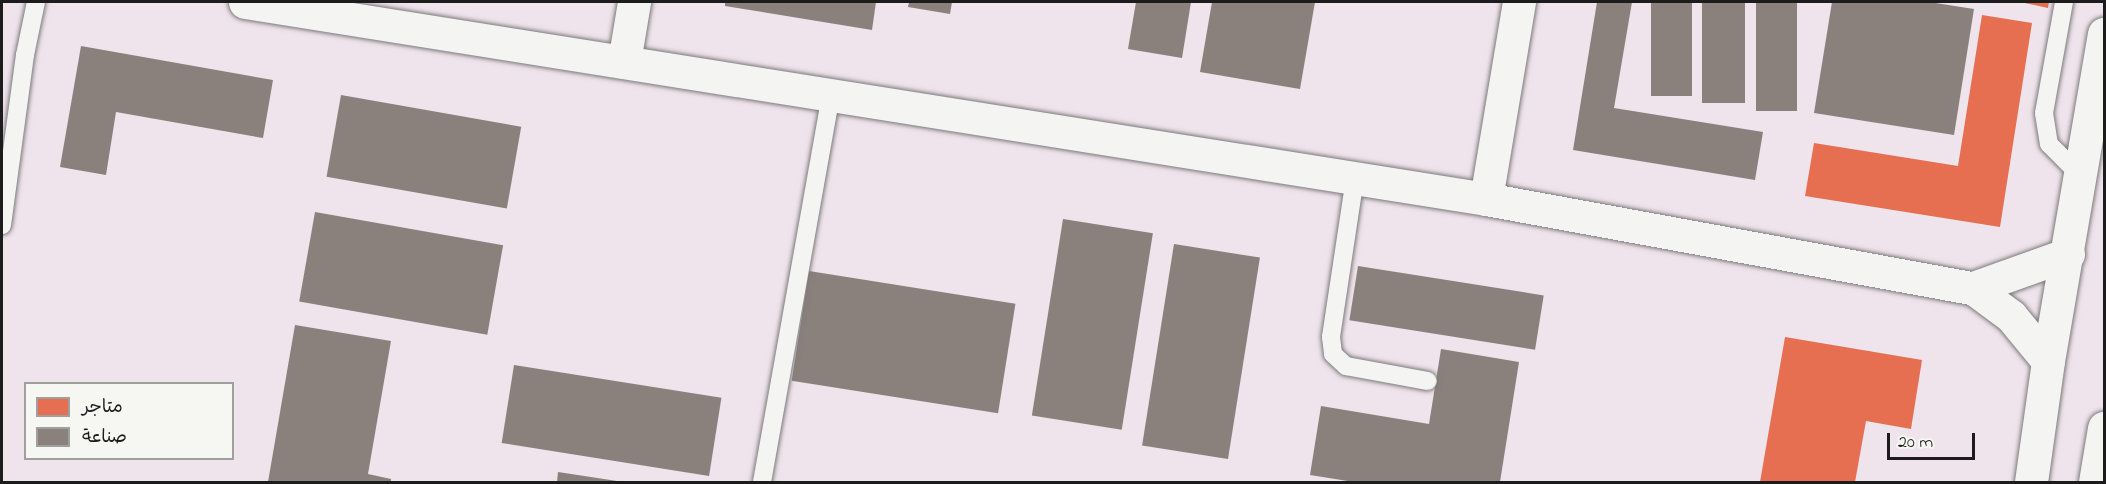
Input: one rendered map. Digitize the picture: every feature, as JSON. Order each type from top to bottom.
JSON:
[{"type":"street","points":[[245,2],[1486,199],[1973,288],[2011,316],[2048,361]]},
{"type":"street","points":[[624,62],[634,2]]},
{"type":"street","points":[[1486,199],[1519,2]]},
{"type":"street","points":[[2031,483],[2048,361],[2104,34]]},
{"type":"street","points":[[1973,288],[2067,254]]},
{"type":"street","points":[[2095,483],[2104,428]]},
{"type":"lane","points":[[2,225],[25,55],[36,2]]},
{"type":"lane","points":[[2064,2],[2044,113],[2049,144],[2081,176]]},
{"type":"lane","points":[[762,483],[831,95]]},
{"type":"lane","points":[[1355,178],[1331,337],[1333,354],[1346,366],[1428,381]]},
{"type":"shaded area","points":[[2,2],[2104,2],[2104,482],[2,482]]},
{"type":"building: متاجر","points":[[2020,2],[2049,2],[2048,8]]},
{"type":"building: متاجر","points":[[1982,15],[2032,23],[2000,227],[1805,196],[1814,143],[1958,166]]},
{"type":"building: متاجر","points":[[1785,337],[1922,360],[1911,429],[1866,421],[1855,482],[1760,482]]},
{"type":"building: صناعة","points":[[725,2],[876,2],[872,30],[725,6]]},
{"type":"building: صناعة","points":[[909,2],[952,2],[950,14],[908,7]]},
{"type":"building: صناعة","points":[[1136,2],[1191,2],[1182,58],[1128,49]]},
{"type":"building: صناعة","points":[[1212,2],[1315,2],[1300,89],[1200,72]]},
{"type":"building: صناعة","points":[[1597,2],[1632,2],[1614,108],[1763,132],[1755,180],[1573,150]]},
{"type":"building: صناعة","points":[[1651,2],[1692,2],[1692,96],[1651,96]]},
{"type":"building: صناعة","points":[[1702,2],[1745,2],[1745,103],[1702,103]]},
{"type":"building: صناعة","points":[[1756,2],[1797,2],[1797,111],[1756,111]]},
{"type":"building: صناعة","points":[[1832,2],[1929,2],[1974,9],[1954,135],[1814,113]]},
{"type":"building: صناعة","points":[[81,46],[273,80],[263,138],[116,112],[106,175],[60,167]]},
{"type":"building: صناعة","points":[[341,95],[521,127],[507,209],[327,177]]},
{"type":"building: صناعة","points":[[315,212],[503,245],[487,335],[299,302]]},
{"type":"building: صناعة","points":[[1063,219],[1153,233],[1122,430],[1032,416]]},
{"type":"building: صناعة","points":[[1174,244],[1260,258],[1228,459],[1142,445]]},
{"type":"building: صناعة","points":[[1358,266],[1544,295],[1535,350],[1349,320]]},
{"type":"building: صناعة","points":[[809,271],[1015,304],[998,413],[792,381]]},
{"type":"building: صناعة","points":[[295,325],[391,341],[368,474],[391,479],[391,482],[268,482]]},
{"type":"building: صناعة","points":[[1441,349],[1519,362],[1500,482],[1354,482],[1310,475],[1321,406],[1429,424]]},
{"type":"building: صناعة","points":[[514,365],[721,398],[709,476],[502,443]]},
{"type":"building: صناعة","points":[[558,472],[617,481],[617,482],[557,482]]}]
